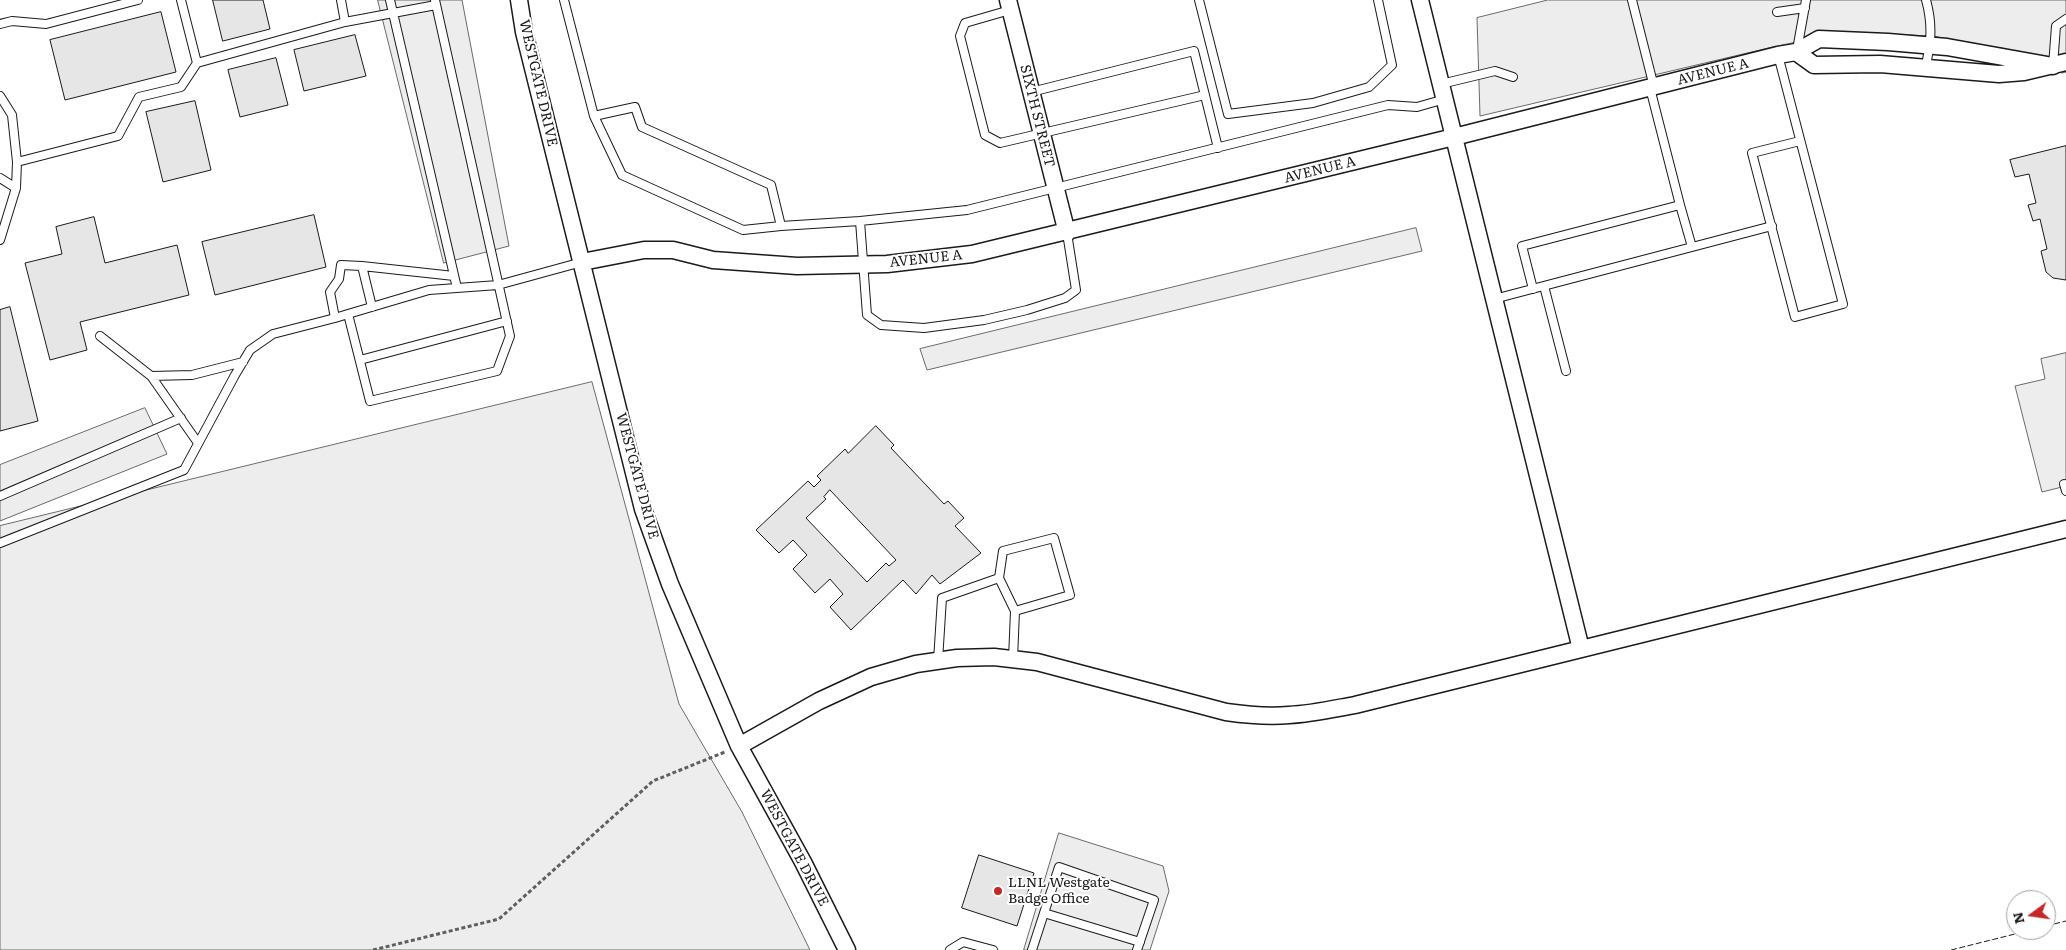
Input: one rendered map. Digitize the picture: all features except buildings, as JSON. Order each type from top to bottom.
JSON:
[{"type":"street","name":"WESTGATE DRIVE","points":[[519,0],[524,32],[643,509],[670,584],[740,746],[803,862],[847,950]]},
{"type":"street","points":[[1420,0],[1581,649]]},
{"type":"street","name":"SIXTH STREET","points":[[1009,5],[1066,233]]},
{"type":"street","points":[[1819,39],[1888,42],[2059,64],[2024,72],[1999,74],[1880,64],[1814,65],[1796,52],[1819,39]]},
{"type":"street","name":"AVENUE A","points":[[582,262],[644,250],[673,250],[713,260],[797,266],[887,264],[972,254],[1066,233],[1796,52]]},
{"type":"street","points":[[740,746],[819,701],[871,678],[916,664],[956,658],[994,656],[1037,662],[1226,712],[1258,716],[1290,715],[1355,705],[2066,529]]},
{"type":"lane","points":[[0,24],[12,21],[46,24],[138,0]]},
{"type":"lane","points":[[181,0],[197,63]]},
{"type":"lane","points":[[341,0],[345,22]]},
{"type":"lane","points":[[390,0],[457,288]]},
{"type":"lane","points":[[564,0],[594,116],[622,175],[743,230],[968,210],[1388,105],[1417,107],[1443,91],[1495,71],[1513,77]]},
{"type":"lane","points":[[1199,0],[1228,114],[1313,103],[1369,87],[1392,65],[1378,0]]},
{"type":"lane","points":[[1632,0],[1680,205],[1692,247]]},
{"type":"lane","points":[[1925,68],[1930,46],[1931,17],[1926,0]]},
{"type":"lane","points":[[17,162],[118,136],[139,97],[181,87],[197,63],[345,22],[436,2],[510,336],[497,371],[370,401],[348,314]]},
{"type":"lane","points":[[1777,12],[1806,4],[1796,52]]},
{"type":"lane","points":[[1009,5],[966,23],[960,36],[985,135],[1000,144],[1205,95]]},
{"type":"lane","points":[[2059,64],[2054,32],[2056,26],[2066,19]]},
{"type":"lane","points":[[1031,92],[1194,51],[1218,148]]},
{"type":"lane","points":[[1778,55],[1842,304],[1795,317],[1752,153],[1800,141]]},
{"type":"lane","points":[[0,96],[12,115],[17,162],[16,188],[0,240]]},
{"type":"lane","points":[[594,116],[635,107],[642,127],[771,184],[781,226]]},
{"type":"lane","points":[[0,178],[16,188]]},
{"type":"lane","points":[[1533,289],[1522,246],[1680,205]]},
{"type":"lane","points":[[860,221],[868,315],[881,325],[924,328],[984,320],[1065,298],[1076,290],[1066,233]]},
{"type":"lane","points":[[1494,299],[1772,226]]},
{"type":"lane","points":[[0,543],[184,470],[250,350],[273,334],[429,290],[498,285],[582,262]]},
{"type":"lane","points":[[335,318],[330,292],[339,279],[341,265],[454,276]]},
{"type":"lane","points":[[362,266],[372,307]]},
{"type":"lane","points":[[1544,286],[1566,371]]},
{"type":"lane","points":[[360,360],[507,322]]},
{"type":"lane","points":[[100,336],[151,376],[198,443]]},
{"type":"lane","points":[[151,376],[192,376],[243,362]]},
{"type":"lane","points":[[0,496],[181,418]]},
{"type":"lane","points":[[1013,659],[1015,611],[999,578],[1003,551],[1054,538],[1070,595],[1015,611]]},
{"type":"lane","points":[[938,661],[942,598],[999,578]]},
{"type":"lane","points":[[1032,950],[1044,913],[1059,867],[1154,900],[1138,946],[1044,913]]},
{"type":"lane","points":[[950,950],[963,942],[993,950]]},
{"type":"path","points":[[373,950],[499,919],[653,782],[740,746]]},
{"type":"shaded area","points":[[378,0],[462,0],[509,246],[444,263]]},
{"type":"shaded area","points":[[1548,0],[2066,0],[2066,72],[2062,73],[2002,48],[1978,47],[1934,36],[1876,34],[1812,39],[1777,46],[1480,116],[1477,18]]},
{"type":"shaded area","points":[[1416,228],[1422,251],[927,370],[920,349]]},
{"type":"shaded area","points":[[2066,353],[2066,486],[2042,492],[2015,386],[2045,379],[2041,359]]},
{"type":"shaded area","points":[[592,382],[679,704],[742,812],[810,950],[0,950],[0,526]]},
{"type":"shaded area","points":[[145,408],[167,454],[0,521],[0,465]]},
{"type":"shaded area","points":[[1059,833],[1163,866],[1169,891],[1150,950],[1024,950]]},
{"type":"fence","points":[[2056,924],[2066,921]]},
{"type":"fence","points":[[1951,950],[2006,936]]},
{"type":"place","name":"LLNL Westgate Badge Office","points":[[998,891]]}]
